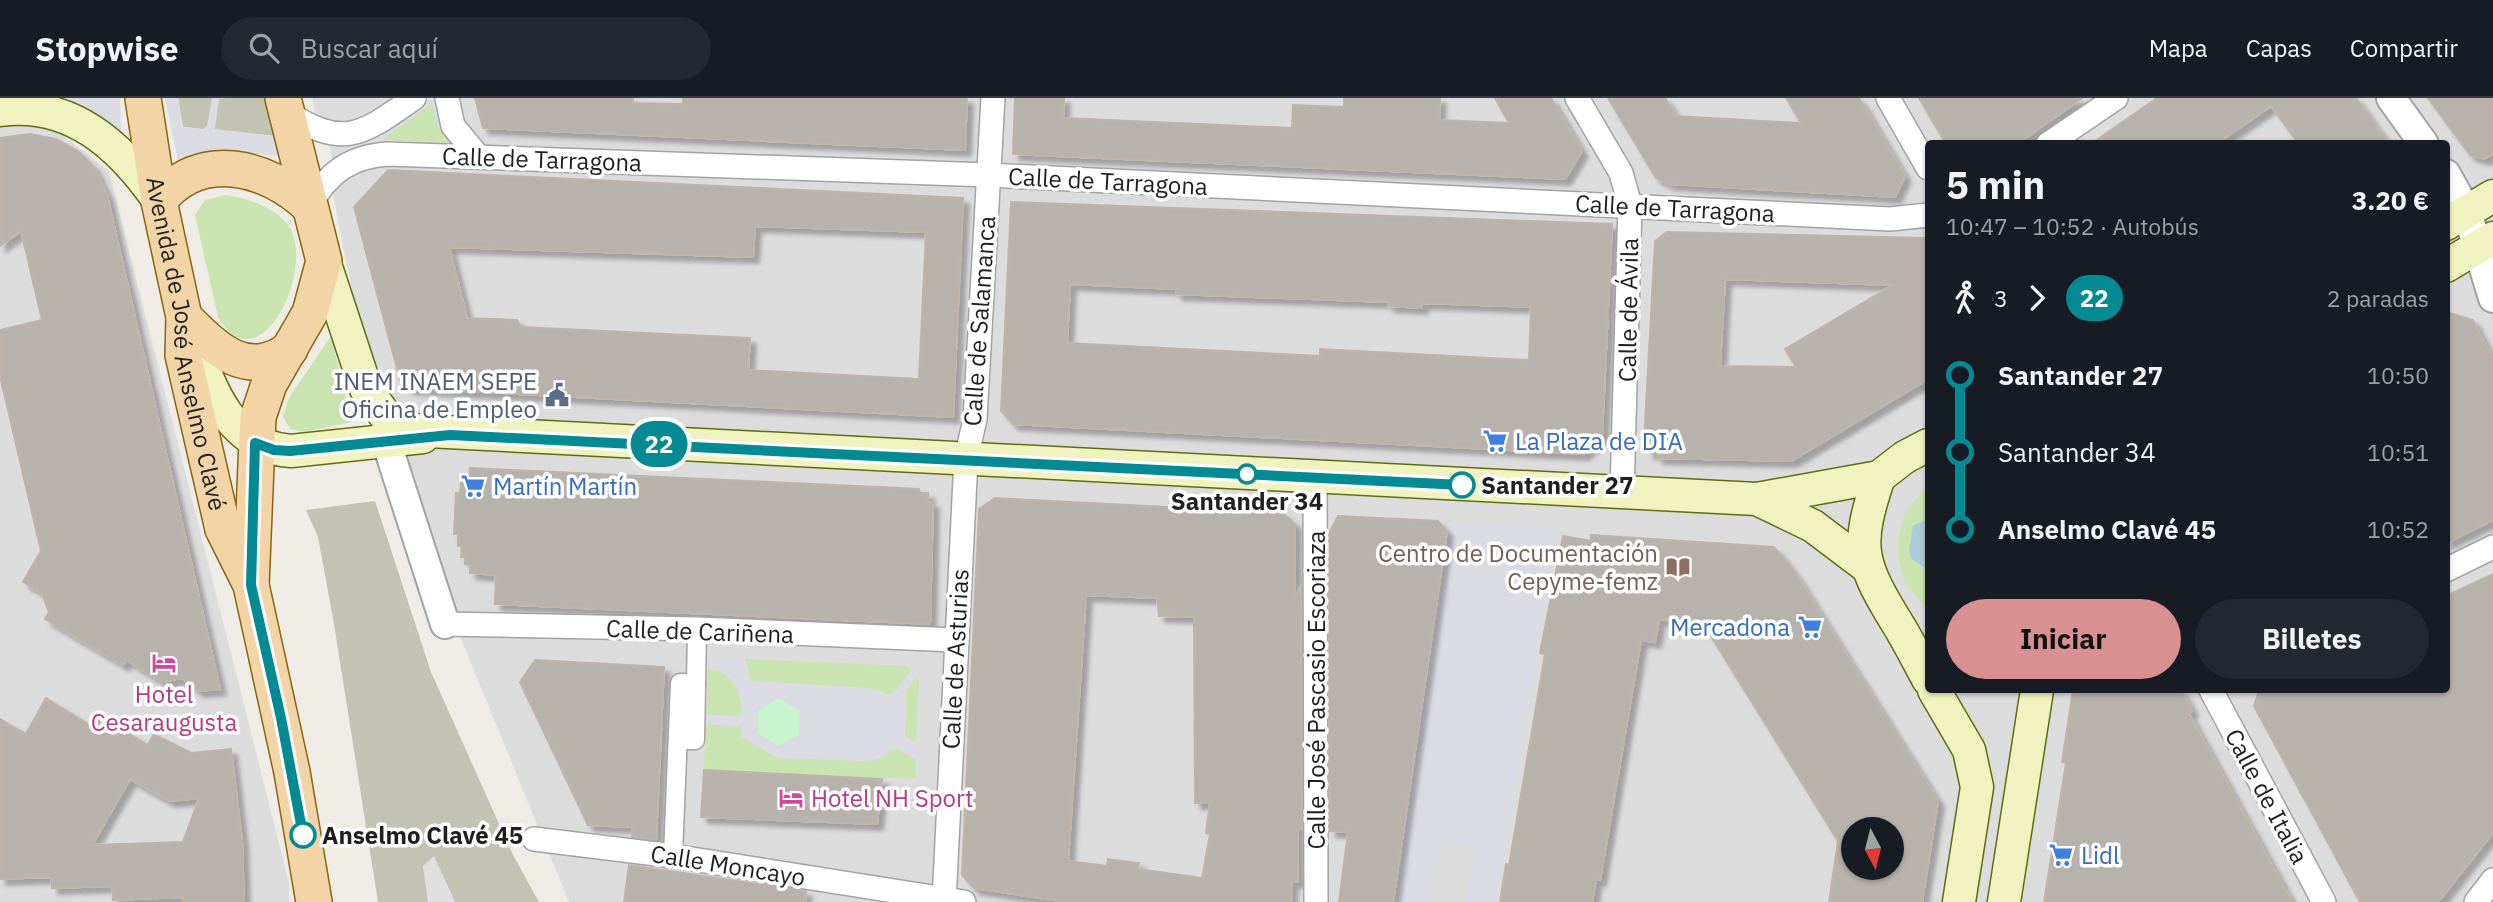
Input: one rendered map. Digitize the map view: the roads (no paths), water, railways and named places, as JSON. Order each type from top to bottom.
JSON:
[{"type":"main road","points":[[0,107],[12,98]]},
{"type":"main road","name":"Avenida de José Anselmo Clavé","points":[[143,98],[159,201],[184,317],[183,355],[223,529],[251,585]]},
{"type":"main road","points":[[284,105],[324,261],[366,389],[397,435]]},
{"type":"main road","points":[[0,107],[44,108],[78,123],[124,159],[159,201],[187,177],[227,167],[252,171],[278,181],[309,206]]},
{"type":"main road","points":[[2450,264],[2486,242]]},
{"type":"main road","name":"Avenida de José Anselmo Clavé","points":[[314,902],[292,772],[251,585],[255,443],[264,394],[310,313],[324,261]]},
{"type":"main road","points":[[184,317],[212,345],[243,360],[269,361],[290,349]]},
{"type":"main road","points":[[184,317],[209,384],[229,416],[255,443],[274,450],[290,451],[397,435],[450,435],[1757,499],[1879,477],[1905,457],[1925,447]]},
{"type":"main road","points":[[1879,477],[1865,531],[1866,566],[1877,593],[1893,615],[1925,674]]},
{"type":"main road","points":[[1757,499],[1812,526],[1866,566]]},
{"type":"main road","points":[[1893,615],[1925,631]]},
{"type":"main road","points":[[1936,693],[1969,750],[1977,787],[1959,902]]},
{"type":"main road","points":[[2004,902],[2037,693]]},
{"type":"street","points":[[284,105],[315,130],[340,135],[374,125],[414,98]]},
{"type":"street","points":[[447,98],[453,127],[478,156]]},
{"type":"street","name":"Calle de Salamanca","points":[[966,459],[975,419],[993,98]]},
{"type":"street","name":"Calle de Ávila","points":[[1577,98],[1621,173],[1630,205],[1622,493]]},
{"type":"street","points":[[1888,98],[1925,163]]},
{"type":"street","points":[[2054,140],[2116,98]]},
{"type":"street","points":[[2391,98],[2421,140]]},
{"type":"street","name":"Calle de Tarragona","points":[[309,206],[327,180],[360,157],[387,154],[988,175],[1890,219],[1925,215]]},
{"type":"street","points":[[2450,180],[2486,242],[2493,298]]},
{"type":"street","points":[[397,435],[446,624]]},
{"type":"street","name":"Calle de Asturias","points":[[950,901],[955,640],[966,459]]},
{"type":"street","name":"Calle José Pascasio Escoriaza","points":[[1315,478],[1316,902]]},
{"type":"street","points":[[2450,568],[2493,547]]},
{"type":"street","name":"Calle de Cariñena","points":[[446,624],[697,629],[955,640]]},
{"type":"street","points":[[673,856],[680,683],[696,683],[697,629]]},
{"type":"street","name":"Calle de Italia","points":[[2213,693],[2324,902]]},
{"type":"street","name":"Calle Moncayo","points":[[534,839],[673,856],[950,901]]},
{"type":"street","points":[[2476,902],[2493,880]]},
{"type":"water","points":[[1925,520],[1925,568],[1911,559],[1909,549],[1913,526]]},
{"type":"place","name":"INEM INAEM SEPE Oficina de Empleo","points":[[557,395]]},
{"type":"place","name":"La Plaza de DIA","points":[[1495,441]]},
{"type":"place","name":"Santander 34","points":[[1247,474]]},
{"type":"place","name":"Santander 27","points":[[1462,485]]},
{"type":"place","name":"Martín Martín","points":[[473,486]]},
{"type":"place","name":"Centro de Documentación Cepyme-femz","points":[[1678,567]]},
{"type":"place","name":"Mercadona","points":[[1810,627]]},
{"type":"place","name":"Hotel Cesaraugusta","points":[[164,663]]},
{"type":"place","name":"Hotel NH Sport","points":[[791,798]]},
{"type":"place","name":"Anselmo Clavé 45","points":[[303,835]]},
{"type":"place","name":"Lidl","points":[[2061,855]]}]
